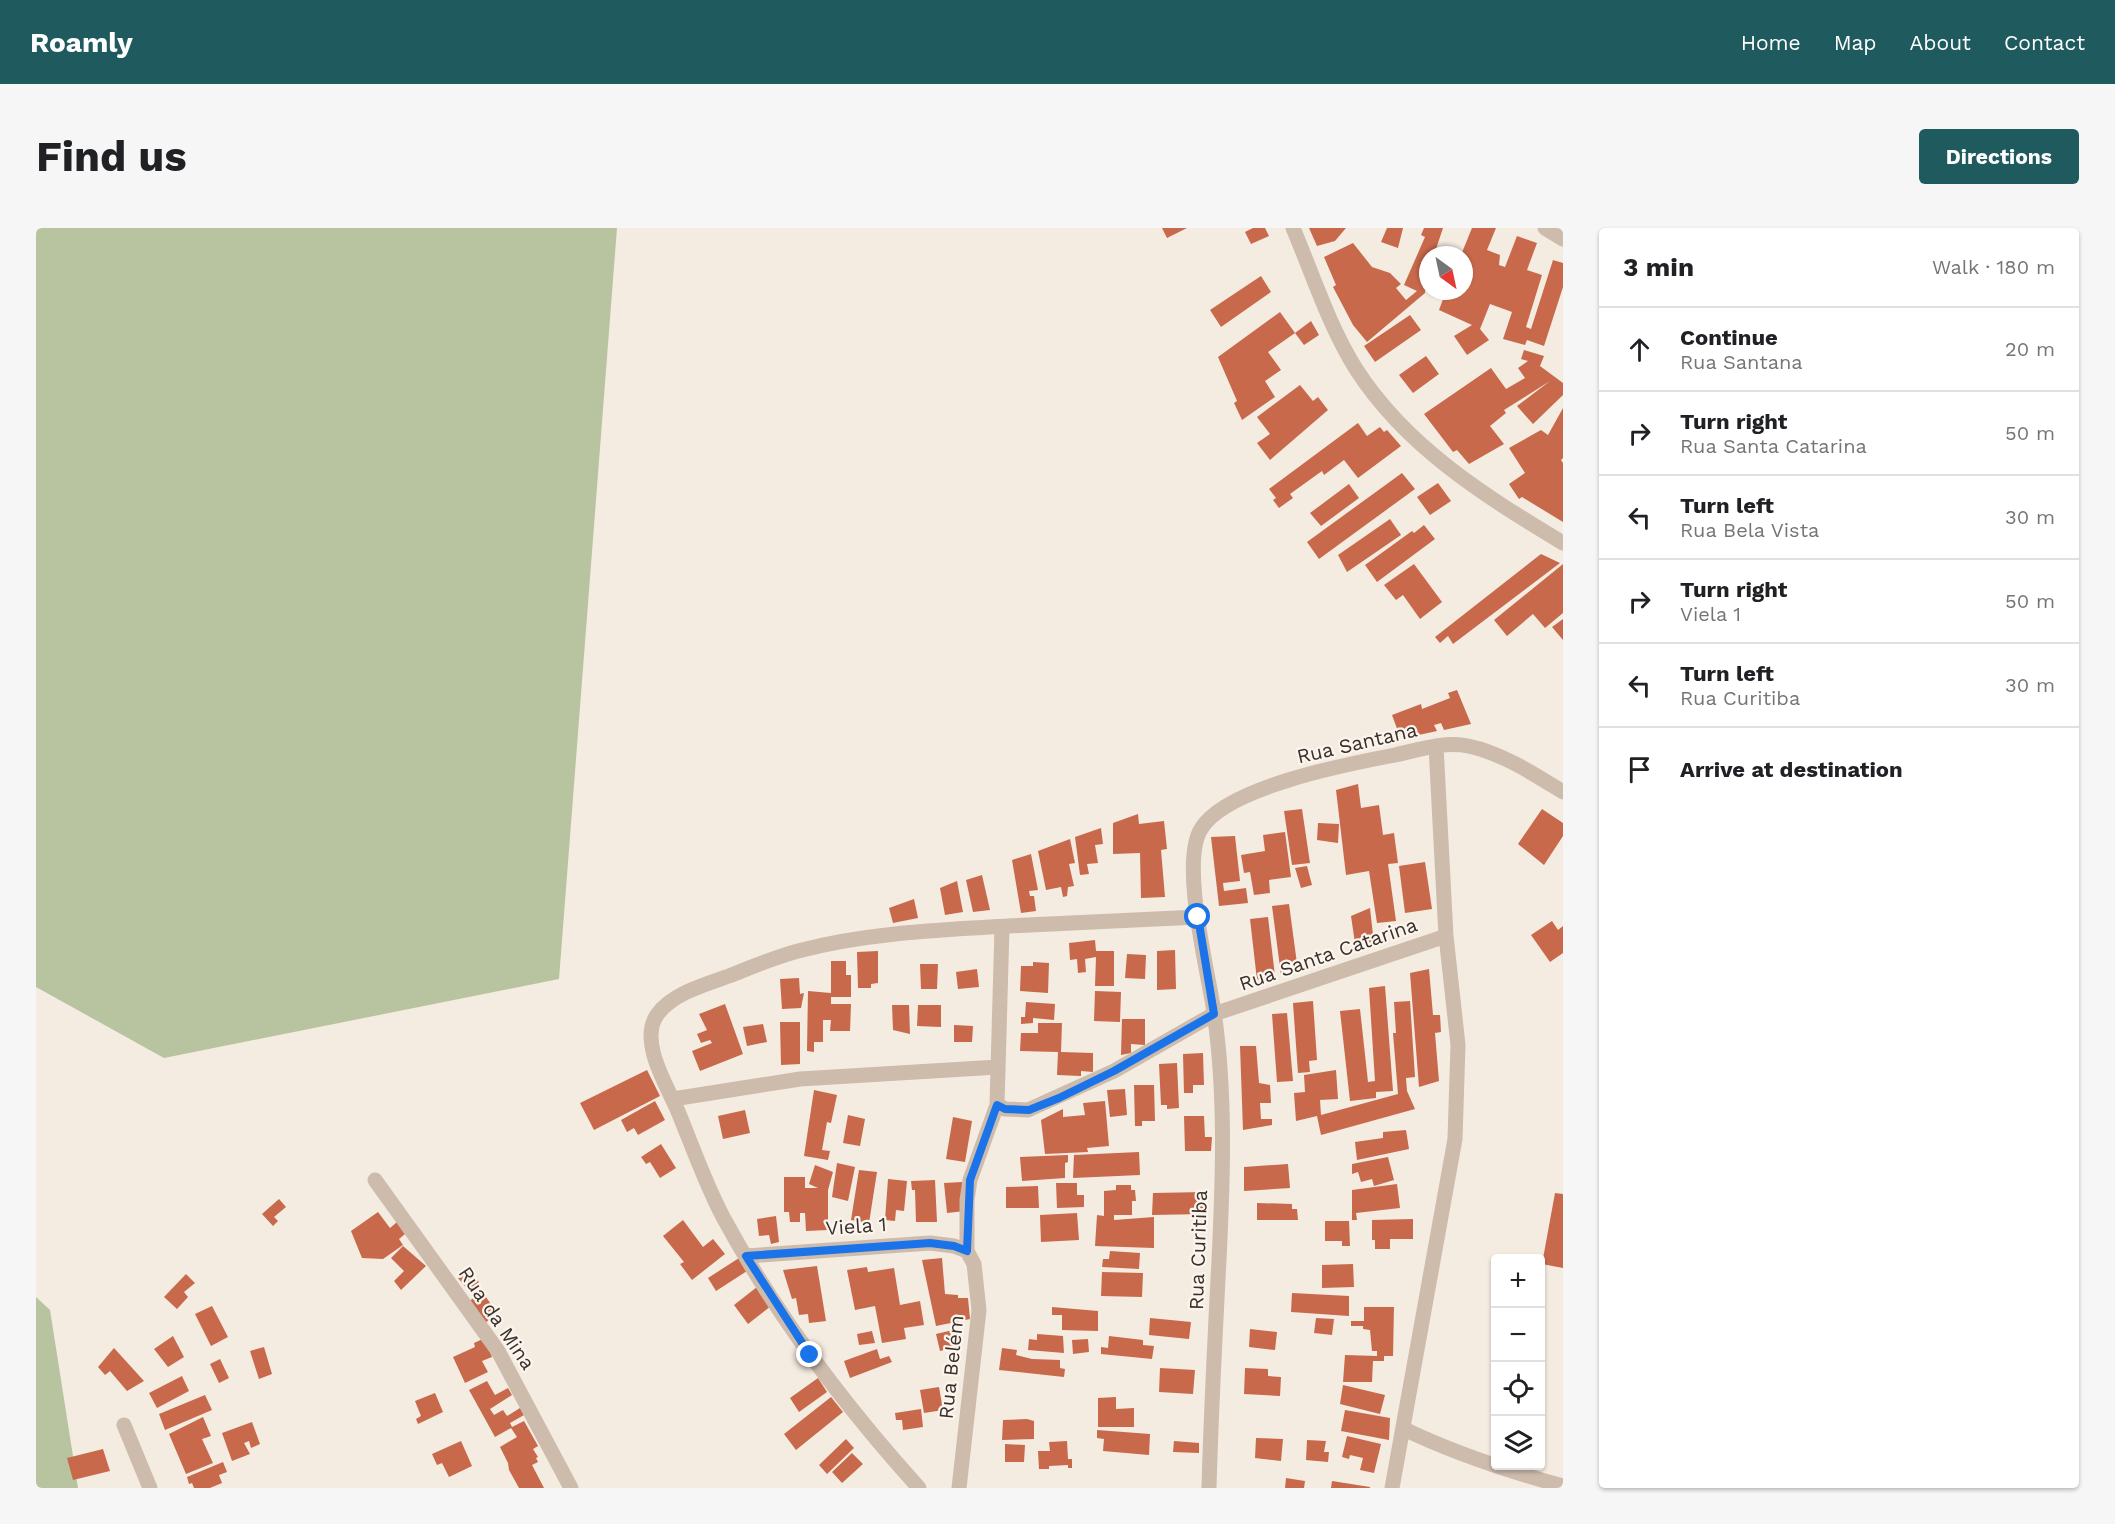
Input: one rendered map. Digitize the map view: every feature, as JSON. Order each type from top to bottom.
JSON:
[{"type":"street","points":[[1293,228],[1328,313],[1356,368],[1390,415],[1440,462],[1502,507],[1563,543]]},
{"type":"street","points":[[1545,228],[1563,239]]},
{"type":"street","name":"Rua Santana","points":[[1214,1014],[1198,917],[1193,855],[1200,830],[1216,813],[1246,796],[1321,770],[1436,746],[1466,745],[1494,754],[1563,792]]},
{"type":"street","points":[[1392,1488],[1455,1139],[1458,1045],[1446,936],[1436,746]]},
{"type":"street","points":[[919,1488],[884,1449],[810,1355],[722,1215],[672,1099],[650,1036],[652,1022],[659,1011],[672,1001],[703,985],[796,951],[853,939],[1002,927],[1198,917]]},
{"type":"street","name":"Rua Belém","points":[[959,1488],[979,1310],[974,1264],[967,1251],[970,1180],[997,1105],[1002,927]]},
{"type":"street","name":"Rua Santa Catarina","points":[[997,1105],[1005,1109],[1029,1110],[1114,1071],[1214,1014],[1446,936]]},
{"type":"street","name":"Rua Curitiba","points":[[1209,1488],[1222,1188],[1222,1088],[1214,1014]]},
{"type":"street","points":[[672,1099],[800,1079],[998,1067]]},
{"type":"street","name":"Rua da Mina","points":[[375,1180],[498,1351],[571,1488]]},
{"type":"street","name":"Viela 1","points":[[746,1256],[930,1243],[954,1246],[967,1251]]},
{"type":"street","points":[[124,1425],[150,1488]]},
{"type":"street","points":[[1404,1429],[1445,1449],[1499,1469],[1563,1486]]},
{"type":"green space","points":[[36,228],[617,228],[559,979],[164,1058],[36,987]]},
{"type":"green space","points":[[36,1297],[50,1310],[78,1488],[36,1488]]},
{"type":"building","points":[[1162,228],[1187,228],[1167,238]]},
{"type":"building","points":[[1253,228],[1265,228],[1269,236],[1251,244],[1245,232]]},
{"type":"building","points":[[1309,228],[1346,228],[1335,241],[1317,246]]},
{"type":"building","points":[[1387,228],[1403,228],[1398,248],[1381,242]]},
{"type":"building","points":[[1424,228],[1443,228],[1437,246],[1421,246],[1425,237],[1421,235]]},
{"type":"building","points":[[1472,228],[1496,228],[1487,250],[1500,255],[1499,265],[1505,267],[1517,236],[1537,243],[1527,270],[1542,275],[1526,327],[1531,329],[1553,260],[1563,263],[1563,287],[1544,346],[1527,340],[1525,345],[1503,339],[1512,312],[1490,304],[1480,329],[1489,340],[1467,355],[1454,336],[1472,325],[1439,310],[1443,300],[1473,300],[1473,246],[1465,246]]},
{"type":"building","points":[[1353,243],[1372,267],[1390,273],[1401,284],[1396,288],[1406,300],[1417,291],[1404,285],[1419,251],[1419,298],[1367,342],[1353,325],[1333,287],[1336,285],[1324,257]]},
{"type":"building","points":[[1261,276],[1271,292],[1221,327],[1210,310]]},
{"type":"building","points":[[1280,312],[1295,333],[1268,352],[1281,370],[1265,381],[1275,397],[1242,420],[1234,403],[1237,401],[1218,357]]},
{"type":"building","points":[[1410,315],[1421,330],[1375,362],[1364,346]]},
{"type":"building","points":[[1311,321],[1319,335],[1304,345],[1295,333]]},
{"type":"building","points":[[1524,350],[1544,356],[1540,366],[1563,383],[1563,395],[1533,424],[1517,406],[1550,381],[1504,410],[1506,413],[1490,426],[1504,444],[1469,464],[1457,450],[1453,452],[1424,414],[1491,368],[1506,389],[1525,378],[1518,368],[1528,361],[1521,359]]},
{"type":"building","points":[[1426,356],[1439,374],[1413,393],[1399,375]]},
{"type":"building","points":[[1300,385],[1313,401],[1318,397],[1328,410],[1270,460],[1257,443],[1270,434],[1257,417]]},
{"type":"building","points":[[1563,408],[1563,458],[1561,460],[1563,463],[1563,522],[1522,497],[1519,499],[1509,484],[1525,473],[1509,448],[1541,430],[1548,435]]},
{"type":"building","points":[[1358,423],[1367,436],[1380,427],[1384,432],[1387,430],[1401,446],[1358,478],[1344,460],[1324,475],[1322,471],[1290,494],[1293,498],[1279,508],[1273,500],[1276,498],[1269,489]]},
{"type":"building","points":[[1402,473],[1415,489],[1319,559],[1307,542]]},
{"type":"building","points":[[1438,483],[1451,501],[1430,515],[1417,497]]},
{"type":"building","points":[[1349,484],[1359,498],[1321,526],[1310,513]]},
{"type":"building","points":[[1390,519],[1401,535],[1347,572],[1338,555]]},
{"type":"building","points":[[1424,525],[1435,539],[1377,582],[1365,565]]},
{"type":"building","points":[[1541,554],[1560,563],[1453,644],[1448,636],[1440,643],[1435,637]]},
{"type":"building","points":[[1414,564],[1442,602],[1420,619],[1403,595],[1396,600],[1384,585]]},
{"type":"building","points":[[1563,564],[1563,613],[1545,628],[1533,614],[1507,636],[1494,620]]},
{"type":"building","points":[[1563,619],[1563,640],[1552,627]]},
{"type":"building","points":[[1457,690],[1471,724],[1444,730],[1441,723],[1434,725],[1437,731],[1414,736],[1411,729],[1399,734],[1392,715],[1421,704],[1422,709],[1450,698],[1448,693]]},
{"type":"building","points":[[1358,784],[1361,808],[1379,805],[1383,835],[1394,833],[1398,863],[1388,864],[1396,921],[1377,923],[1369,871],[1346,875],[1336,790]]},
{"type":"building","points":[[1302,809],[1310,863],[1292,865],[1284,811]]},
{"type":"building","points":[[1542,809],[1563,823],[1563,836],[1544,865],[1518,844]]},
{"type":"building","points":[[1138,814],[1139,824],[1164,821],[1167,849],[1161,850],[1165,897],[1141,898],[1140,853],[1113,854],[1113,823]]},
{"type":"building","points":[[1318,823],[1339,824],[1338,843],[1317,840]]},
{"type":"building","points":[[1101,828],[1103,844],[1095,845],[1098,863],[1087,864],[1089,874],[1080,875],[1075,837]]},
{"type":"building","points":[[1285,832],[1291,877],[1269,880],[1270,893],[1254,895],[1250,872],[1244,873],[1241,855],[1265,851],[1263,835]]},
{"type":"building","points":[[1235,836],[1240,881],[1223,883],[1224,891],[1246,888],[1248,903],[1219,906],[1211,837]]},
{"type":"building","points":[[1070,839],[1075,863],[1069,864],[1074,886],[1068,887],[1067,896],[1063,897],[1061,887],[1046,890],[1038,851]]},
{"type":"building","points":[[1031,854],[1038,890],[1029,891],[1030,896],[1034,896],[1036,911],[1021,913],[1012,860]]},
{"type":"building","points":[[1425,862],[1432,909],[1405,913],[1399,866]]},
{"type":"building","points":[[1307,866],[1312,885],[1301,888],[1295,868]]},
{"type":"building","points":[[982,875],[990,910],[973,912],[966,880]]},
{"type":"building","points":[[957,881],[963,912],[945,915],[940,888]]},
{"type":"building","points":[[914,899],[918,918],[893,923],[889,908]]},
{"type":"building","points":[[1289,904],[1298,971],[1281,975],[1272,906]]},
{"type":"building","points":[[1370,908],[1374,944],[1356,950],[1351,916]]},
{"type":"building","points":[[1268,917],[1275,976],[1257,980],[1250,919]]},
{"type":"building","points":[[1552,921],[1558,930],[1563,926],[1563,953],[1550,962],[1531,935]]},
{"type":"building","points":[[1095,940],[1096,951],[1114,951],[1114,986],[1095,986],[1096,957],[1085,959],[1086,972],[1078,973],[1077,959],[1070,960],[1069,943]]},
{"type":"building","points":[[1175,950],[1176,989],[1157,990],[1157,951]]},
{"type":"building","points":[[878,951],[878,983],[871,984],[871,988],[858,988],[857,952]]},
{"type":"building","points":[[1127,954],[1146,955],[1145,979],[1125,978]]},
{"type":"building","points":[[831,961],[846,961],[846,975],[851,975],[851,997],[831,997],[831,1004],[851,1004],[850,1031],[830,1031],[831,1020],[823,1020],[823,1042],[814,1042],[814,1052],[807,1051],[808,991],[831,993]]},
{"type":"building","points":[[1033,962],[1049,963],[1048,993],[1020,991],[1021,966],[1033,966]]},
{"type":"building","points":[[920,964],[938,964],[937,989],[921,989]]},
{"type":"building","points":[[977,969],[979,987],[958,989],[956,972]]},
{"type":"building","points":[[1429,969],[1433,1015],[1440,1015],[1441,1032],[1435,1033],[1439,1081],[1419,1087],[1410,973]]},
{"type":"building","points":[[799,978],[800,994],[804,993],[801,1008],[782,1009],[780,979]]},
{"type":"building","points":[[1385,986],[1393,1091],[1376,1092],[1376,1098],[1350,1101],[1340,1011],[1360,1009],[1368,1082],[1375,1081],[1369,988]]},
{"type":"building","points":[[1095,991],[1121,992],[1120,1022],[1094,1021]]},
{"type":"building","points":[[1313,1001],[1317,1060],[1309,1061],[1310,1072],[1298,1073],[1293,1003]]},
{"type":"building","points":[[1410,1001],[1415,1077],[1406,1078],[1407,1091],[1415,1109],[1321,1135],[1317,1116],[1296,1121],[1294,1093],[1305,1092],[1304,1075],[1336,1070],[1338,1099],[1320,1100],[1321,1115],[1398,1094],[1393,1033],[1396,1033],[1394,1002]]},
{"type":"building","points":[[1026,1002],[1055,1004],[1054,1020],[1033,1018],[1033,1023],[1021,1024],[1021,1017],[1025,1017]]},
{"type":"building","points":[[725,1004],[743,1054],[700,1071],[692,1051],[712,1043],[710,1040],[701,1043],[697,1034],[707,1030],[699,1014]]},
{"type":"building","points":[[892,1005],[909,1005],[910,1034],[893,1030]]},
{"type":"building","points":[[918,1005],[941,1005],[941,1027],[917,1026]]},
{"type":"building","points":[[1287,1013],[1293,1081],[1277,1082],[1272,1014]]},
{"type":"building","points":[[1122,1019],[1145,1019],[1145,1045],[1131,1044],[1131,1053],[1121,1055]]},
{"type":"building","points":[[780,1022],[800,1022],[800,1064],[781,1065]]},
{"type":"building","points":[[1038,1023],[1062,1023],[1061,1052],[1093,1053],[1093,1072],[1081,1071],[1081,1076],[1057,1075],[1058,1052],[1020,1051],[1021,1033],[1038,1033]]},
{"type":"building","points":[[763,1024],[767,1042],[747,1046],[743,1027]]},
{"type":"building","points":[[954,1025],[973,1026],[972,1042],[954,1042]]},
{"type":"building","points":[[1240,1046],[1256,1046],[1259,1083],[1270,1085],[1271,1103],[1260,1103],[1261,1119],[1272,1119],[1272,1125],[1243,1130]]},
{"type":"building","points":[[1203,1053],[1204,1085],[1193,1085],[1193,1093],[1184,1093],[1183,1054]]},
{"type":"building","points":[[1177,1063],[1179,1108],[1167,1109],[1167,1105],[1161,1105],[1159,1064]]},
{"type":"building","points":[[647,1070],[660,1096],[594,1130],[580,1103]]},
{"type":"building","points":[[1134,1085],[1154,1085],[1155,1121],[1142,1121],[1142,1126],[1135,1126]]},
{"type":"building","points":[[1125,1089],[1127,1115],[1110,1117],[1107,1090]]},
{"type":"building","points":[[814,1090],[837,1095],[831,1123],[827,1122],[822,1150],[830,1151],[828,1160],[804,1156]]},
{"type":"building","points":[[655,1101],[665,1120],[638,1135],[634,1128],[627,1132],[621,1120]]},
{"type":"building","points":[[1105,1101],[1109,1146],[1087,1148],[1088,1152],[1045,1154],[1041,1120],[1063,1109],[1063,1117],[1085,1115],[1083,1103]]},
{"type":"building","points":[[745,1110],[750,1133],[723,1139],[718,1116]]},
{"type":"building","points":[[848,1115],[865,1119],[860,1146],[843,1143]]},
{"type":"building","points":[[1184,1116],[1204,1116],[1205,1137],[1212,1137],[1211,1151],[1185,1151]]},
{"type":"building","points":[[953,1117],[972,1121],[965,1162],[946,1159]]},
{"type":"building","points":[[1406,1130],[1409,1149],[1357,1160],[1355,1142],[1383,1138],[1383,1132]]},
{"type":"building","points":[[661,1144],[676,1168],[660,1178],[650,1162],[646,1164],[641,1157]]},
{"type":"building","points":[[1139,1152],[1140,1175],[1073,1178],[1074,1155]]},
{"type":"building","points":[[1068,1155],[1068,1162],[1065,1163],[1065,1178],[1022,1181],[1020,1157]]},
{"type":"building","points":[[1388,1157],[1394,1180],[1374,1186],[1372,1179],[1361,1182],[1358,1172],[1352,1174],[1352,1164]]},
{"type":"building","points":[[837,1163],[855,1167],[848,1201],[832,1197]]},
{"type":"building","points":[[1288,1164],[1290,1188],[1244,1191],[1244,1167]]},
{"type":"building","points":[[815,1165],[833,1172],[828,1190],[828,1230],[806,1231],[805,1213],[800,1213],[800,1222],[790,1222],[789,1212],[784,1212],[784,1177],[805,1177],[805,1188],[818,1188],[809,1184]]},
{"type":"building","points":[[859,1170],[877,1172],[869,1223],[851,1220]]},
{"type":"building","points":[[888,1179],[907,1181],[904,1211],[896,1210],[895,1221],[885,1220]]},
{"type":"building","points":[[935,1180],[937,1222],[916,1222],[915,1190],[912,1190],[911,1181]]},
{"type":"building","points":[[962,1182],[965,1211],[947,1213],[944,1183]]},
{"type":"building","points":[[1056,1183],[1077,1183],[1077,1195],[1084,1195],[1084,1207],[1057,1208]]},
{"type":"building","points":[[1397,1184],[1400,1208],[1356,1213],[1357,1220],[1352,1220],[1352,1190]]},
{"type":"building","points":[[1116,1185],[1131,1185],[1131,1190],[1135,1190],[1136,1201],[1132,1201],[1132,1215],[1114,1215],[1114,1220],[1154,1217],[1154,1248],[1095,1246],[1097,1215],[1104,1216],[1104,1191],[1116,1190]]},
{"type":"building","points":[[1038,1186],[1039,1208],[1006,1208],[1006,1187]]},
{"type":"building","points":[[1205,1192],[1205,1214],[1152,1215],[1153,1193]]},
{"type":"building","points":[[1555,1193],[1563,1194],[1563,1268],[1545,1265],[1544,1254]]},
{"type":"building","points":[[279,1199],[286,1207],[274,1217],[278,1221],[273,1226],[262,1214]]},
{"type":"building","points":[[1257,1203],[1292,1204],[1292,1209],[1297,1209],[1298,1220],[1257,1220]]},
{"type":"building","points":[[378,1212],[390,1228],[397,1222],[405,1234],[399,1239],[403,1245],[383,1259],[362,1258],[351,1231]]},
{"type":"building","points":[[1077,1213],[1079,1240],[1041,1242],[1040,1215]]},
{"type":"building","points":[[776,1216],[779,1242],[771,1244],[769,1235],[759,1236],[757,1219]]},
{"type":"building","points":[[1413,1219],[1413,1239],[1390,1239],[1390,1249],[1375,1249],[1375,1240],[1372,1240],[1372,1220]]},
{"type":"building","points":[[683,1220],[703,1247],[713,1239],[725,1254],[692,1280],[680,1264],[684,1262],[663,1236]]},
{"type":"building","points":[[1325,1221],[1349,1221],[1350,1246],[1342,1246],[1342,1241],[1325,1241]]},
{"type":"building","points":[[403,1246],[426,1266],[401,1290],[394,1281],[404,1271],[391,1258]]},
{"type":"building","points":[[1110,1251],[1140,1253],[1139,1269],[1102,1267],[1103,1259],[1109,1259]]},
{"type":"building","points":[[739,1258],[747,1271],[716,1291],[708,1278]]},
{"type":"building","points":[[942,1258],[945,1294],[968,1298],[970,1319],[936,1326],[922,1260]]},
{"type":"building","points":[[1353,1264],[1354,1287],[1322,1288],[1322,1265]]},
{"type":"building","points":[[817,1266],[826,1321],[809,1323],[808,1314],[799,1315],[796,1298],[792,1299],[783,1270]]},
{"type":"building","points":[[867,1267],[868,1272],[894,1268],[900,1305],[920,1301],[924,1325],[904,1328],[906,1339],[882,1343],[875,1306],[855,1310],[847,1270]]},
{"type":"building","points":[[468,1270],[479,1282],[469,1291],[458,1278]]},
{"type":"building","points":[[1102,1272],[1143,1273],[1142,1297],[1101,1296]]},
{"type":"building","points":[[186,1274],[195,1283],[184,1292],[188,1297],[177,1309],[164,1297]]},
{"type":"building","points":[[757,1287],[771,1306],[748,1324],[734,1305]]},
{"type":"building","points":[[1292,1293],[1349,1296],[1349,1316],[1291,1312]]},
{"type":"building","points":[[486,1297],[497,1313],[484,1324],[469,1302],[473,1298],[477,1303]]},
{"type":"building","points":[[212,1306],[228,1337],[211,1346],[195,1314]]},
{"type":"building","points":[[1052,1307],[1098,1311],[1098,1331],[1062,1330],[1062,1315],[1052,1315]]},
{"type":"building","points":[[1364,1307],[1394,1307],[1393,1356],[1384,1356],[1384,1361],[1373,1361],[1372,1382],[1343,1382],[1345,1355],[1377,1356],[1377,1351],[1372,1351],[1370,1330],[1363,1329],[1363,1326],[1351,1326],[1351,1321],[1364,1321]]},
{"type":"building","points":[[1150,1318],[1191,1322],[1189,1339],[1149,1335]]},
{"type":"building","points":[[1316,1318],[1334,1319],[1332,1335],[1314,1333]]},
{"type":"building","points":[[1250,1329],[1277,1332],[1275,1350],[1249,1347]]},
{"type":"building","points":[[953,1330],[956,1347],[940,1351],[936,1334]]},
{"type":"building","points":[[872,1331],[875,1343],[859,1345],[857,1334]]},
{"type":"building","points":[[1037,1334],[1063,1336],[1064,1353],[1028,1350],[1029,1339],[1037,1340]]},
{"type":"building","points":[[173,1336],[184,1357],[168,1367],[154,1349]]},
{"type":"building","points":[[1109,1336],[1143,1340],[1143,1345],[1154,1346],[1152,1359],[1101,1354],[1101,1347],[1108,1348]]},
{"type":"building","points":[[485,1338],[492,1357],[482,1361],[488,1372],[465,1383],[453,1357],[475,1347],[474,1343]]},
{"type":"building","points":[[1088,1339],[1089,1352],[1073,1354],[1072,1340]]},
{"type":"building","points":[[264,1347],[272,1374],[259,1379],[250,1351]]},
{"type":"building","points":[[114,1348],[144,1381],[127,1391],[110,1371],[105,1375],[98,1367]]},
{"type":"building","points":[[1002,1348],[1017,1350],[1016,1355],[1032,1359],[1060,1360],[1060,1368],[1065,1369],[1064,1377],[999,1370]]},
{"type":"building","points":[[877,1349],[880,1359],[889,1356],[892,1362],[850,1378],[844,1361]]},
{"type":"building","points":[[220,1359],[229,1378],[219,1383],[210,1364]]},
{"type":"building","points":[[1160,1368],[1195,1370],[1193,1394],[1159,1392]]},
{"type":"building","points":[[1245,1368],[1268,1369],[1268,1376],[1281,1377],[1280,1396],[1244,1394]]},
{"type":"building","points":[[182,1376],[189,1391],[157,1408],[149,1393]]},
{"type":"building","points":[[818,1378],[827,1392],[799,1412],[790,1398]]},
{"type":"building","points":[[487,1381],[495,1395],[508,1388],[512,1395],[490,1409],[494,1415],[503,1410],[507,1416],[520,1408],[524,1415],[510,1423],[512,1427],[524,1421],[538,1446],[533,1449],[538,1462],[532,1465],[544,1488],[519,1488],[509,1470],[500,1447],[517,1437],[511,1428],[495,1437],[469,1390]]},
{"type":"building","points":[[1343,1385],[1385,1395],[1380,1414],[1340,1404]]},
{"type":"building","points":[[939,1387],[943,1410],[924,1413],[920,1390]]},
{"type":"building","points":[[435,1393],[443,1412],[418,1424],[416,1419],[421,1416],[415,1401]]},
{"type":"building","points":[[205,1395],[212,1410],[165,1430],[159,1414]]},
{"type":"building","points":[[831,1397],[843,1412],[796,1450],[784,1434]]},
{"type":"building","points":[[1116,1397],[1116,1409],[1134,1408],[1134,1427],[1098,1427],[1098,1398]]},
{"type":"building","points":[[921,1409],[923,1427],[903,1430],[902,1420],[896,1420],[895,1413]]},
{"type":"building","points":[[1345,1410],[1390,1418],[1389,1440],[1341,1431]]},
{"type":"building","points":[[203,1417],[211,1436],[202,1439],[213,1463],[186,1474],[169,1434]]},
{"type":"building","points":[[1003,1420],[1034,1421],[1034,1439],[1002,1440]]},
{"type":"building","points":[[252,1422],[260,1444],[251,1448],[249,1441],[244,1443],[250,1454],[232,1461],[222,1433]]},
{"type":"building","points":[[1097,1430],[1150,1434],[1149,1455],[1103,1451],[1104,1439],[1097,1438]]},
{"type":"building","points":[[1347,1436],[1381,1444],[1374,1473],[1360,1470],[1363,1458],[1350,1455],[1349,1459],[1342,1457]]},
{"type":"building","points":[[1256,1438],[1283,1439],[1281,1461],[1255,1458]]},
{"type":"building","points":[[846,1439],[854,1448],[827,1474],[819,1465]]},
{"type":"building","points":[[1307,1440],[1326,1441],[1324,1452],[1329,1452],[1328,1462],[1306,1460]]},
{"type":"building","points":[[461,1441],[472,1466],[449,1477],[442,1463],[437,1465],[432,1454]]},
{"type":"building","points":[[1067,1441],[1068,1459],[1072,1459],[1072,1468],[1068,1468],[1068,1465],[1039,1469],[1038,1451],[1050,1451],[1049,1442]]},
{"type":"building","points":[[1174,1441],[1199,1443],[1199,1453],[1173,1452]]},
{"type":"building","points":[[1005,1444],[1025,1445],[1024,1462],[1005,1462]]},
{"type":"building","points":[[103,1449],[110,1471],[73,1480],[67,1458]]},
{"type":"building","points":[[852,1453],[863,1464],[842,1483],[832,1472]]},
{"type":"building","points":[[223,1462],[227,1472],[219,1475],[222,1483],[210,1488],[194,1488],[192,1483],[189,1484],[187,1477]]},
{"type":"building","points":[[1286,1478],[1305,1481],[1304,1488],[1285,1488]]},
{"type":"building","points":[[1332,1481],[1370,1487],[1370,1488],[1331,1488]]},
{"type":"route","points":[[810,1355],[746,1256],[930,1243],[954,1246],[967,1251],[970,1180],[997,1105],[1005,1109],[1029,1110],[1059,1098],[1114,1071],[1214,1014],[1198,917]]}]
